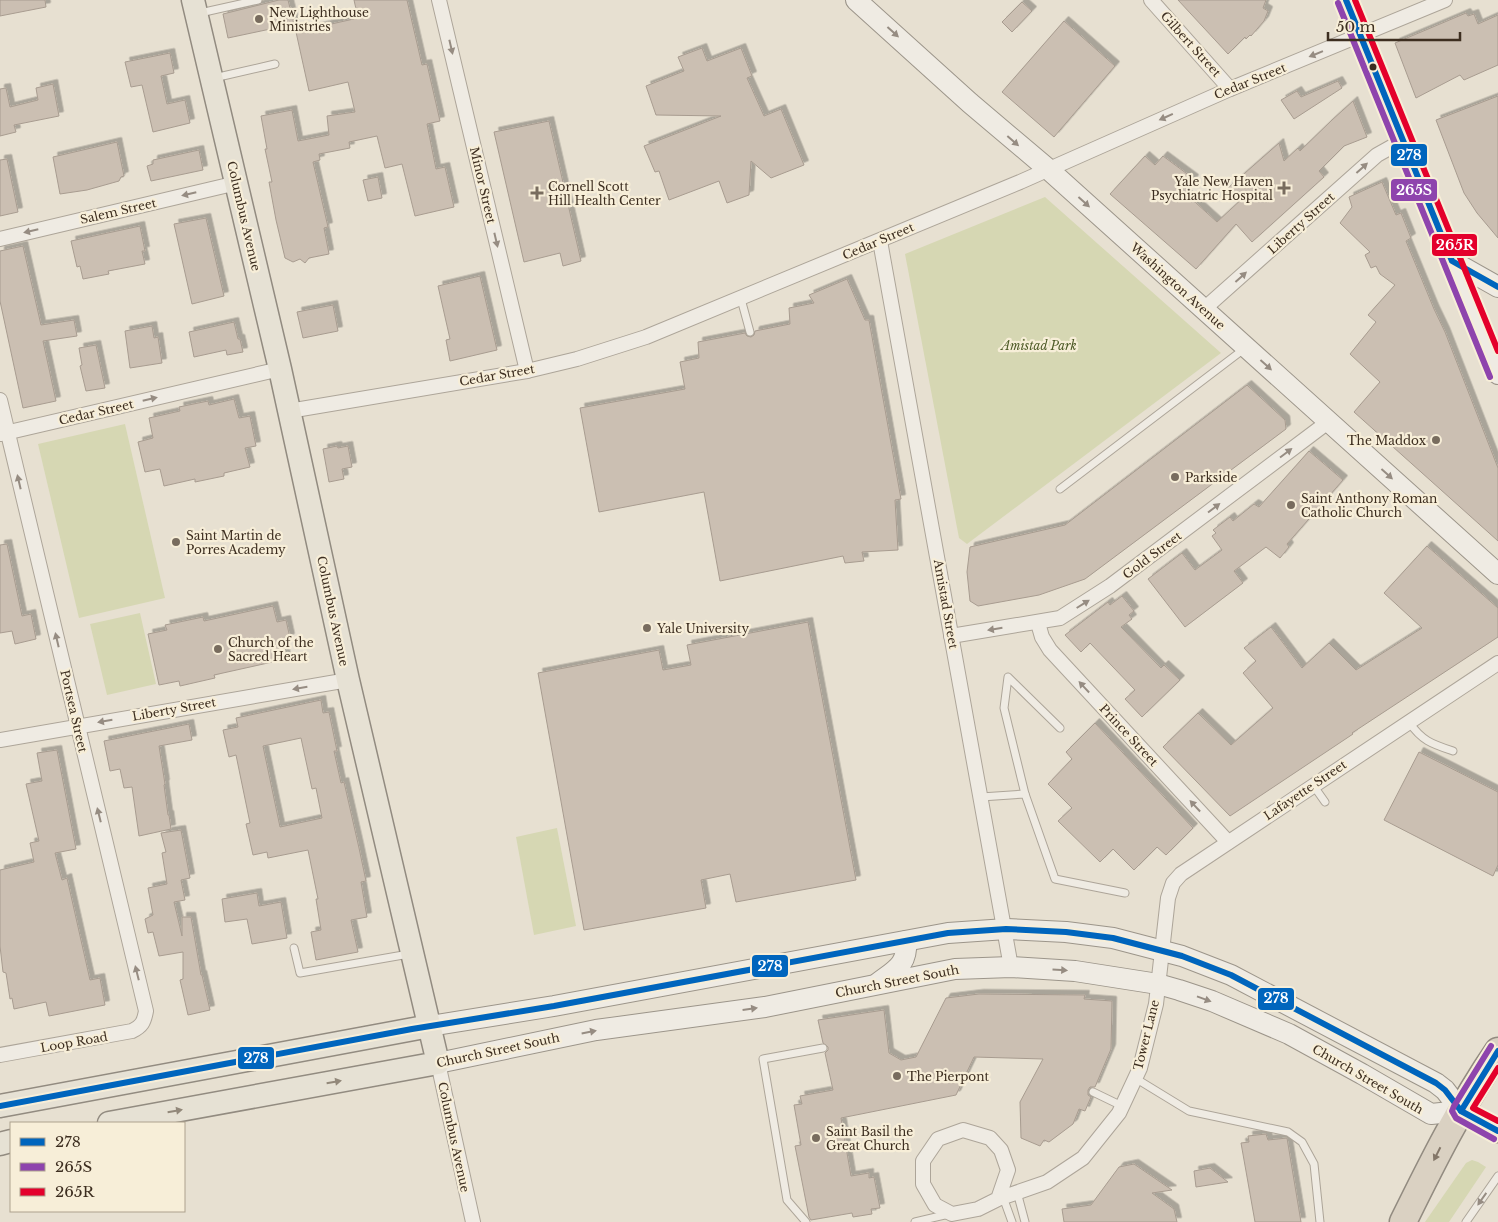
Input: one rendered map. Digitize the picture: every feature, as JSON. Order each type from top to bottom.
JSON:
[{"type":"highway","points":[[1403,1222],[1438,1150],[1498,1051]]},
{"type":"main road","name":"Washington Avenue","points":[[856,0],[977,110],[1048,169],[1498,574]]},
{"type":"main road","points":[[1346,0],[1498,374]]},
{"type":"main road","name":"Columbus Avenue","points":[[194,7],[237,182],[348,680],[438,1063]]},
{"type":"main road","points":[[1452,261],[1498,287]]},
{"type":"main road","name":"Church Street South","points":[[0,1106],[430,1026],[554,1006],[948,933],[1006,929],[1066,932],[1113,938],[1182,956],[1231,975],[1436,1083],[1446,1090],[1461,1112]]},
{"type":"main road","points":[[874,986],[904,961],[907,952],[906,941]]},
{"type":"main road","name":"Church Street South","points":[[114,1122],[438,1063],[596,1030],[765,1007],[955,969],[1011,967],[1075,971],[1158,984],[1212,1002],[1289,1034],[1431,1114],[1461,1112]]},
{"type":"main road","points":[[1461,1112],[1495,1129]]},
{"type":"street","name":"Minor Street","points":[[440,0],[527,370]]},
{"type":"street","name":"Gilbert Street","points":[[1151,0],[1230,89]]},
{"type":"street","name":"Cedar Street","points":[[289,411],[527,370],[577,359],[646,338],[880,241],[1230,89],[1445,0]]},
{"type":"street","name":"Liberty Street","points":[[1204,309],[1376,155],[1402,141]]},
{"type":"street","name":"Salem Street","points":[[0,239],[237,182]]},
{"type":"street","name":"Amistad Street","points":[[880,241],[1006,929],[1011,967]]},
{"type":"street","name":"Cedar Street","points":[[4,434],[280,369]]},
{"type":"street","name":"Portsea Street","points":[[0,400],[4,434],[144,1002],[146,1011],[144,1021]]},
{"type":"street","name":"Gold Street","points":[[952,636],[1060,618],[1110,586],[1328,422]]},
{"type":"street","name":"Prince Street","points":[[1038,622],[1042,637],[1050,650],[1228,842]]},
{"type":"street","name":"Lafayette Street","points":[[1162,951],[1168,898],[1173,883],[1181,874],[1498,663]]},
{"type":"street","name":"Liberty Street","points":[[0,740],[348,680]]},
{"type":"street","name":"Tower Lane","points":[[952,1214],[978,1209],[1001,1198],[1047,1182],[1083,1158],[1119,1112],[1140,1068],[1156,1004],[1162,951]]},
{"type":"street","name":"Loop Road","points":[[0,1055],[132,1031],[140,1027],[144,1021]]},
{"type":"street","name":"Columbus Avenue","points":[[438,1063],[473,1222]]},
{"type":"street","points":[[952,1214],[935,1205],[923,1184],[923,1161],[938,1139],[963,1130],[990,1138],[1001,1150],[1008,1170],[1001,1198]]},
{"type":"lane","points":[[194,7],[258,0]]},
{"type":"lane","points":[[212,78],[275,64]]},
{"type":"lane","points":[[741,299],[750,332]]},
{"type":"lane","points":[[1060,489],[1246,347]]},
{"type":"lane","points":[[1060,728],[1008,677],[1004,708],[1025,794],[1055,879],[1125,893]]},
{"type":"lane","points":[[1409,722],[1417,734],[1430,744],[1453,751]]},
{"type":"lane","points":[[1313,785],[1325,802]]},
{"type":"lane","points":[[981,797],[1025,794]]},
{"type":"lane","points":[[294,948],[300,973],[412,953]]},
{"type":"lane","points":[[806,1222],[787,1200],[763,1059],[823,1048]]},
{"type":"lane","points":[[1135,1078],[1190,1111],[1288,1132],[1302,1142],[1314,1164],[1320,1222]]},
{"type":"lane","points":[[1093,1092],[1122,1106]]},
{"type":"lane","points":[[1466,1222],[1498,1176]]},
{"type":"lane","points":[[1017,1192],[1025,1222]]},
{"type":"lane","points":[[1001,1198],[1012,1222]]},
{"type":"lane","points":[[915,1222],[952,1214]]},
{"type":"green space","name":"Amistad Park","points":[[1045,197],[1221,353],[967,544],[959,538],[905,254]]},
{"type":"green space","points":[[125,424],[165,598],[79,618],[38,444]]},
{"type":"green space","points":[[140,613],[156,684],[107,695],[90,624]]},
{"type":"green space","points":[[557,828],[576,926],[534,935],[516,837]]},
{"type":"green space","points":[[1472,1160],[1486,1167],[1449,1222],[1425,1222],[1466,1163]]},
{"type":"building","points":[[0,0],[45,0],[46,7],[0,16]]},
{"type":"building","name":"New Lighthouse Ministries","points":[[279,0],[288,0],[294,24],[228,38],[223,14]]},
{"type":"building","points":[[354,0],[407,0],[422,65],[427,64],[440,121],[427,124],[436,169],[445,167],[454,207],[415,216],[402,164],[385,168],[377,136],[349,142],[350,148],[319,154],[320,160],[313,162],[328,227],[324,228],[329,254],[309,258],[305,263],[300,259],[293,262],[285,258],[276,220],[269,182],[272,182],[261,116],[292,110],[298,141],[329,135],[327,116],[355,112],[348,82],[309,91],[296,32],[358,18]]},
{"type":"building","points":[[1178,0],[1266,0],[1263,8],[1268,11],[1264,21],[1251,36],[1246,39],[1245,37],[1228,54]]},
{"type":"building","points":[[1022,2],[1032,11],[1012,32],[1002,22]]},
{"type":"building","points":[[1466,13],[1468,16],[1474,14],[1478,24],[1498,15],[1498,65],[1464,80],[1460,75],[1416,98],[1395,43]]},
{"type":"building","points":[[1064,21],[1115,66],[1054,137],[1002,92]]},
{"type":"building","points":[[702,48],[707,61],[741,48],[752,76],[747,78],[764,116],[781,109],[804,165],[771,178],[751,161],[749,195],[727,203],[719,181],[669,200],[659,171],[655,172],[644,146],[721,116],[656,115],[646,86],[684,71],[678,57]]},
{"type":"building","points":[[170,53],[174,73],[161,76],[167,104],[185,100],[190,123],[153,132],[142,85],[131,87],[125,62]]},
{"type":"building","points":[[1338,81],[1342,88],[1294,119],[1281,100],[1297,91],[1301,97]]},
{"type":"building","points":[[53,84],[59,116],[14,125],[16,132],[0,136],[0,89],[6,88],[10,107],[38,100],[36,88]]},
{"type":"building","points":[[1498,96],[1498,238],[1477,213],[1464,193],[1436,120]]},
{"type":"building","points":[[1353,101],[1367,137],[1344,146],[1319,171],[1324,177],[1252,242],[1236,224],[1196,269],[1110,194],[1145,156],[1155,165],[1163,156],[1194,179],[1185,193],[1217,222],[1244,197],[1228,188],[1279,143],[1284,161],[1298,148],[1300,151]]},
{"type":"building","name":"Cornell Scott Hill Health Center","points":[[549,121],[581,261],[563,266],[560,253],[524,262],[494,132]]},
{"type":"building","points":[[117,142],[124,176],[119,181],[87,190],[60,194],[53,157]]},
{"type":"building","points":[[199,150],[203,170],[151,181],[147,166],[153,164],[153,160]]},
{"type":"building","points":[[7,159],[18,212],[0,216],[0,160]]},
{"type":"building","points":[[378,177],[382,198],[368,201],[363,180]]},
{"type":"building","name":"The Maddox","points":[[1382,182],[1396,215],[1401,213],[1411,238],[1406,241],[1445,332],[1498,468],[1498,541],[1354,412],[1380,382],[1350,354],[1376,322],[1368,315],[1395,285],[1380,274],[1376,266],[1371,268],[1365,255],[1370,252],[1340,223],[1352,207],[1349,197]]},
{"type":"building","points":[[206,218],[224,296],[192,304],[174,224]]},
{"type":"building","points":[[140,226],[145,251],[142,251],[145,264],[108,271],[109,274],[83,279],[80,266],[77,267],[71,241]]},
{"type":"building","points":[[23,246],[41,325],[74,320],[77,336],[43,341],[56,401],[23,408],[0,301],[0,251]]},
{"type":"building","points":[[480,276],[497,350],[450,361],[446,340],[450,339],[438,286]]},
{"type":"building","points":[[847,279],[865,320],[869,320],[901,499],[895,500],[898,550],[862,552],[864,561],[845,563],[843,556],[720,581],[704,492],[599,512],[580,408],[685,389],[680,362],[699,358],[698,342],[745,333],[751,337],[755,331],[790,324],[789,308],[814,303],[809,295]]},
{"type":"building","points":[[333,305],[338,331],[303,338],[297,312]]},
{"type":"building","points":[[234,322],[243,352],[227,355],[226,350],[194,357],[189,332]]},
{"type":"building","points":[[152,326],[154,338],[158,337],[162,363],[130,368],[125,331]]},
{"type":"building","points":[[96,345],[105,388],[86,391],[80,366],[82,365],[79,348]]},
{"type":"building","name":"Parkside","points":[[1247,385],[1285,420],[1286,429],[1085,579],[1039,595],[978,606],[970,601],[967,572],[970,547],[1065,525]]},
{"type":"building","points":[[234,399],[239,418],[250,416],[256,446],[245,448],[250,467],[224,473],[224,476],[195,482],[195,479],[164,486],[160,469],[145,472],[138,442],[153,438],[149,418],[180,411],[179,407],[208,401],[209,405]]},
{"type":"building","points":[[337,446],[338,448],[348,446],[352,467],[342,469],[344,479],[329,482],[323,449]]},
{"type":"building","points":[[1309,451],[1343,480],[1287,544],[1289,547],[1280,558],[1266,547],[1234,571],[1243,583],[1185,627],[1148,579],[1182,553],[1195,570],[1222,550],[1212,536],[1216,533],[1213,530],[1230,517],[1233,521],[1254,504],[1259,507]]},
{"type":"building","points":[[7,544],[22,616],[31,614],[36,639],[15,644],[12,631],[0,633],[0,545]]},
{"type":"building","points":[[1427,546],[1498,608],[1498,637],[1230,816],[1163,747],[1198,713],[1231,745],[1273,708],[1243,673],[1256,661],[1244,648],[1271,627],[1302,668],[1329,643],[1356,670],[1422,628],[1384,593]]},
{"type":"building","points":[[1122,596],[1134,611],[1129,615],[1132,619],[1121,627],[1161,668],[1164,665],[1180,680],[1142,717],[1125,699],[1135,690],[1090,643],[1081,652],[1065,635],[1108,602],[1110,605]]},
{"type":"building","name":"Church of the Sacred Heart","points":[[273,606],[277,622],[286,620],[290,638],[282,640],[286,659],[214,675],[215,678],[180,686],[179,681],[159,685],[148,634],[167,630],[165,625],[203,617],[204,621]]},
{"type":"building","points":[[808,622],[856,880],[736,902],[730,874],[701,880],[706,908],[584,930],[538,673],[659,650],[663,670],[691,665],[687,645]]},
{"type":"building","points":[[321,700],[323,713],[329,712],[337,751],[334,751],[341,783],[344,782],[366,881],[361,882],[367,917],[351,920],[358,952],[316,960],[311,932],[321,930],[316,899],[318,899],[308,850],[268,858],[267,852],[253,855],[246,824],[250,823],[236,755],[229,757],[223,730],[238,727],[236,718]],"holes":[[[301,738],[312,789],[316,788],[322,818],[280,827],[263,746]]]},
{"type":"building","points":[[1095,723],[1193,828],[1166,855],[1157,847],[1134,870],[1113,849],[1100,862],[1058,821],[1072,808],[1048,784],[1072,759],[1066,752]]},
{"type":"building","points":[[189,724],[192,740],[159,746],[171,829],[139,836],[132,787],[124,788],[120,769],[110,771],[104,741]]},
{"type":"building","points":[[57,750],[76,849],[55,853],[62,880],[67,878],[90,980],[100,978],[105,1005],[49,1016],[46,1002],[14,1009],[12,998],[10,999],[6,973],[3,972],[0,946],[0,870],[34,862],[30,843],[39,841],[26,784],[42,781],[37,753]]},
{"type":"building","points":[[1419,752],[1498,792],[1498,865],[1493,876],[1384,820]]},
{"type":"building","points":[[181,830],[190,878],[181,880],[185,900],[174,902],[182,936],[182,917],[191,917],[201,975],[210,1010],[188,1015],[180,980],[183,979],[183,952],[159,956],[153,932],[148,933],[145,919],[153,915],[148,888],[167,884],[162,853],[166,852],[161,833]]},
{"type":"building","points":[[257,893],[259,906],[281,902],[287,938],[252,944],[247,919],[225,922],[222,899]]},
{"type":"building","name":"The Pierpont","points":[[979,994],[1085,995],[1084,999],[1112,1001],[1111,1049],[1095,1087],[1090,1087],[1088,1090],[1088,1095],[1091,1097],[1085,1111],[1079,1109],[1073,1124],[1049,1142],[1044,1140],[1040,1146],[1021,1138],[1020,1102],[1043,1059],[974,1057],[956,1095],[841,1118],[851,1176],[869,1173],[869,1178],[874,1177],[880,1208],[871,1209],[872,1214],[853,1217],[852,1213],[811,1220],[795,1146],[801,1145],[794,1105],[802,1104],[800,1096],[833,1090],[825,1053],[828,1047],[823,1043],[818,1020],[884,1010],[889,1053],[901,1060],[916,1057],[946,998]]},
{"type":"building","points":[[1266,1134],[1268,1140],[1287,1138],[1301,1222],[1255,1222],[1241,1143],[1249,1142],[1248,1136]]},
{"type":"building","points":[[1134,1164],[1172,1190],[1152,1193],[1174,1209],[1177,1222],[1064,1222],[1062,1209],[1091,1205],[1119,1167]]},
{"type":"building","points":[[1210,1168],[1228,1182],[1196,1187],[1194,1171]]},
{"type":"transit line","name":"278","points":[[1346,0],[1452,261],[1498,287]]},
{"type":"transit line","name":"265R","points":[[1355,0],[1498,351]]},
{"type":"transit line","name":"265S","points":[[1338,3],[1490,377]]},
{"type":"transit line","name":"278","points":[[0,1106],[412,1029],[554,1006],[948,933],[1006,929],[1066,932],[1113,938],[1182,956],[1231,975],[1436,1083],[1445,1090],[1461,1111],[1498,1131]]},
{"type":"transit line","name":"265S","points":[[1491,1046],[1452,1111],[1456,1118],[1494,1139]]},
{"type":"transit line","name":"278","points":[[1461,1111],[1498,1051]]},
{"type":"transit line","name":"265R","points":[[1498,1068],[1473,1108],[1498,1121]]},
{"type":"place","name":"New Lighthouse Ministries","points":[[259,19]]},
{"type":"place","name":"Yale New Haven Psychiatric Hospital","points":[[1284,188]]},
{"type":"place","name":"Cornell Scott Hill Health Center","points":[[537,193]]},
{"type":"place","name":"The Maddox","points":[[1436,440]]},
{"type":"place","name":"Parkside","points":[[1175,477]]},
{"type":"place","name":"Saint Anthony Roman Catholic Church","points":[[1291,505]]},
{"type":"place","name":"Saint Martin de Porres Academy","points":[[176,542]]},
{"type":"place","name":"Yale University","points":[[647,628]]},
{"type":"place","name":"Church of the Sacred Heart","points":[[218,649]]},
{"type":"place","name":"The Pierpont","points":[[897,1076]]},
{"type":"place","name":"Saint Basil the Great Church","points":[[816,1138]]}]
